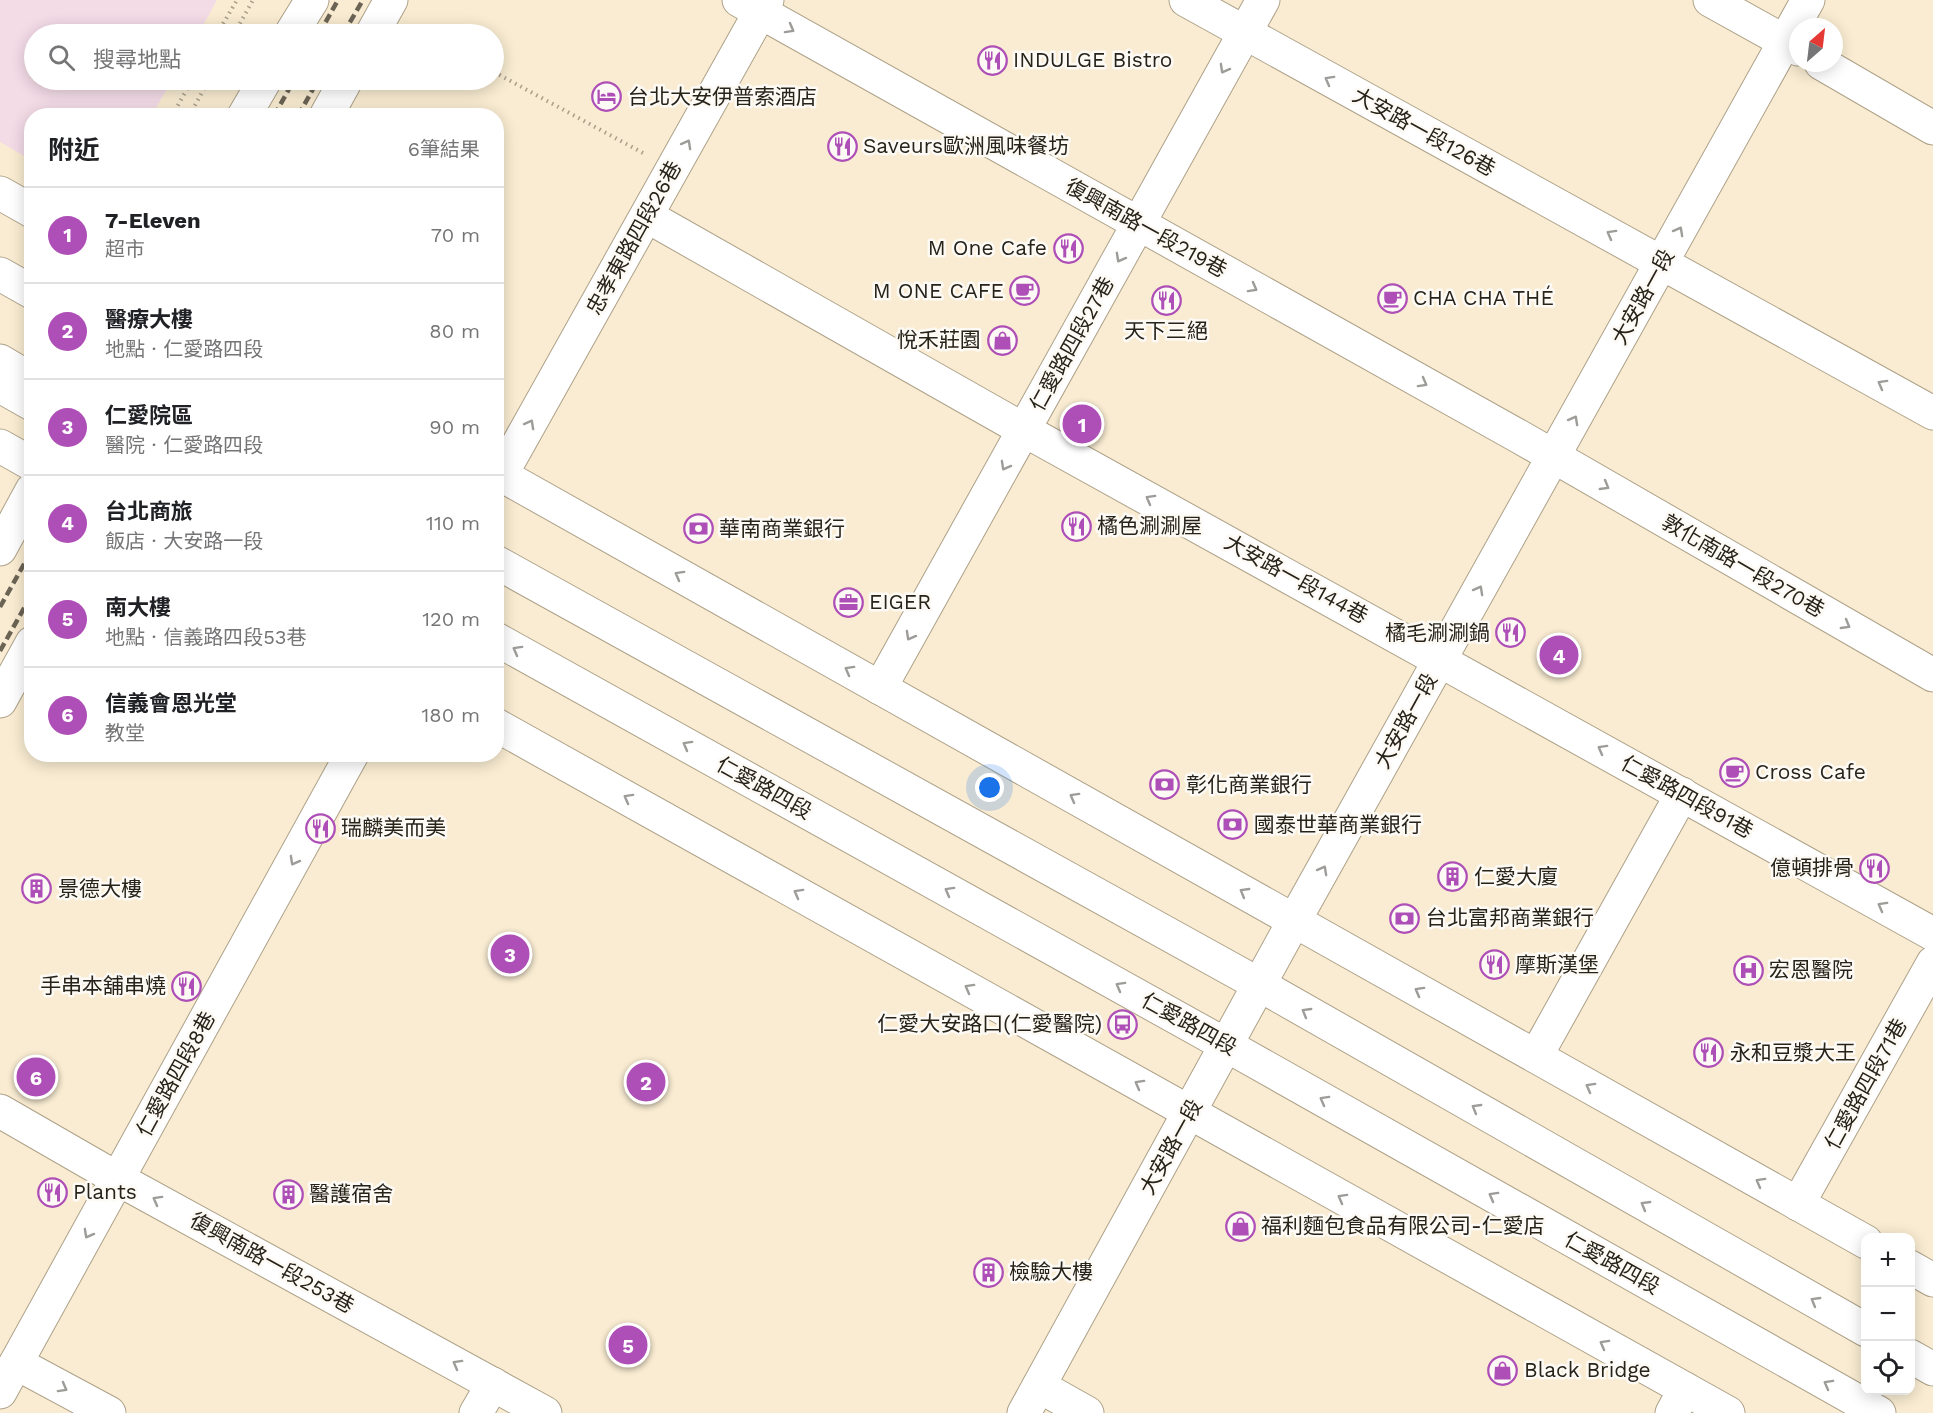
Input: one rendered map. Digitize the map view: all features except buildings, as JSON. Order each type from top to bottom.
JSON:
[{"type":"main road","points":[[297,24],[312,0]]},
{"type":"main road","points":[[378,24],[391,0]]},
{"type":"main road","name":"大安路一段126巷","points":[[1186,0],[1933,413]]},
{"type":"main road","name":"仁愛路四段27巷","points":[[880,688],[1263,0]]},
{"type":"main road","points":[[1710,0],[1789,43]]},
{"type":"main road","name":"大安路一段","points":[[1802,18],[1808,0]]},
{"type":"main road","name":"忠孝東路四段26巷","points":[[504,465],[673,169],[755,4]]},
{"type":"main road","name":"復興南路一段219巷","points":[[755,4],[1139,224],[1554,456]]},
{"type":"main road","name":"大安路一段","points":[[1032,1399],[1294,921],[1662,262],[1789,50]]},
{"type":"main road","points":[[1837,72],[1933,128]]},
{"type":"main road","points":[[249,108],[259,90]]},
{"type":"main road","points":[[330,108],[340,90]]},
{"type":"main road","points":[[0,193],[24,206]]},
{"type":"main road","name":"大安路一段144巷","points":[[647,216],[1024,430],[1440,659]]},
{"type":"main road","points":[[0,274],[24,288]]},
{"type":"main road","points":[[0,361],[24,375]]},
{"type":"main road","points":[[0,386],[24,400]]},
{"type":"main road","points":[[0,446],[24,460]]},
{"type":"main road","name":"敦化南路一段270巷","points":[[1554,456],[1933,675]]},
{"type":"main road","points":[[504,477],[1861,1239]]},
{"type":"main road","points":[[0,549],[24,505]]},
{"type":"main road","points":[[504,566],[1260,985],[1861,1327]]},
{"type":"main road","name":"仁愛路四段","points":[[504,643],[1226,1045],[1879,1413]]},
{"type":"main road","points":[[0,701],[24,658]]},
{"type":"main road","name":"仁愛路四段91巷","points":[[1440,659],[1933,934]]},
{"type":"main road","points":[[504,729],[1190,1112],[1679,1401],[1728,1413]]},
{"type":"main road","name":"仁愛路四段8巷","points":[[0,1392],[348,762]]},
{"type":"main road","points":[[1536,1056],[1682,794]]},
{"type":"main road","name":"仁愛路四段71巷","points":[[1798,1204],[1933,963]]},
{"type":"main road","name":"復興南路一段253巷","points":[[0,1111],[118,1179],[545,1413]]},
{"type":"main road","points":[[1915,1269],[1933,1280]]},
{"type":"main road","points":[[1915,1358],[1933,1369]]},
{"type":"main road","points":[[16,1362],[109,1413]]},
{"type":"main road","points":[[476,1413],[493,1384]]},
{"type":"main road","points":[[1032,1399],[1088,1413]]},
{"type":"path","points":[[223,24],[237,0]]},
{"type":"path","points":[[240,24],[253,0]]},
{"type":"path","points":[[504,77],[673,169]]},
{"type":"path","points":[[176,108],[186,90]]},
{"type":"path","points":[[193,108],[203,90]]},
{"type":"shaded area","points":[[0,0],[217,0],[204,24],[24,24],[24,90],[166,90],[156,108],[24,108],[24,156],[0,142]]},
{"type":"railway","points":[[325,24],[338,0]]},
{"type":"railway","points":[[349,24],[363,0]]},
{"type":"railway","points":[[278,108],[288,90]]},
{"type":"railway","points":[[302,108],[312,90]]},
{"type":"railway","points":[[0,607],[24,564]]},
{"type":"railway","points":[[0,651],[24,608]]},
{"type":"place","name":"INDULGE Bistro","points":[[992,60]]},
{"type":"place","name":"台北大安伊普索酒店","points":[[607,97]]},
{"type":"place","name":"Saveurs歐洲風味餐坊","points":[[842,146]]},
{"type":"place","name":"M One Cafe","points":[[1068,248]]},
{"type":"place","name":"M ONE CAFE","points":[[1025,291]]},
{"type":"place","name":"CHA CHA THÉ","points":[[1392,298]]},
{"type":"place","name":"天下三絕","points":[[1166,300]]},
{"type":"place","name":"悅禾莊園","points":[[1002,340]]},
{"type":"place","name":"7-Eleven","points":[[1082,424]]},
{"type":"place","name":"橘色涮涮屋","points":[[1076,526]]},
{"type":"place","name":"華南商業銀行","points":[[698,529]]},
{"type":"place","name":"EIGER","points":[[848,602]]},
{"type":"place","name":"橘毛涮涮鍋","points":[[1511,633]]},
{"type":"place","name":"台北商旅","points":[[1559,655]]},
{"type":"place","name":"Cross Cafe","points":[[1734,772]]},
{"type":"place","name":"彰化商業銀行","points":[[1165,785]]},
{"type":"place","name":"國泰世華商業銀行","points":[[1233,825]]},
{"type":"place","name":"瑞麟美而美","points":[[320,828]]},
{"type":"place","name":"億頓排骨","points":[[1875,868]]},
{"type":"place","name":"仁愛大廈","points":[[1453,877]]},
{"type":"place","name":"景德大樓","points":[[37,889]]},
{"type":"place","name":"台北富邦商業銀行","points":[[1405,918]]},
{"type":"place","name":"仁愛院區","points":[[510,954]]},
{"type":"place","name":"摩斯漢堡","points":[[1494,965]]},
{"type":"place","name":"宏恩醫院","points":[[1748,970]]},
{"type":"place","name":"手串本舖串燒","points":[[187,986]]},
{"type":"place","name":"仁愛大安路口(仁愛醫院)","points":[[1123,1024]]},
{"type":"place","name":"永和豆漿大王","points":[[1709,1053]]},
{"type":"place","name":"信義會恩光堂","points":[[36,1077]]},
{"type":"place","name":"醫療大樓","points":[[646,1082]]},
{"type":"place","name":"Plants","points":[[52,1192]]},
{"type":"place","name":"醫護宿舍","points":[[288,1194]]},
{"type":"place","name":"福利麵包食品有限公司-仁愛店","points":[[1240,1226]]},
{"type":"place","name":"檢驗大樓","points":[[988,1272]]},
{"type":"place","name":"南大樓","points":[[628,1345]]},
{"type":"place","name":"Black Bridge","points":[[1503,1370]]}]
